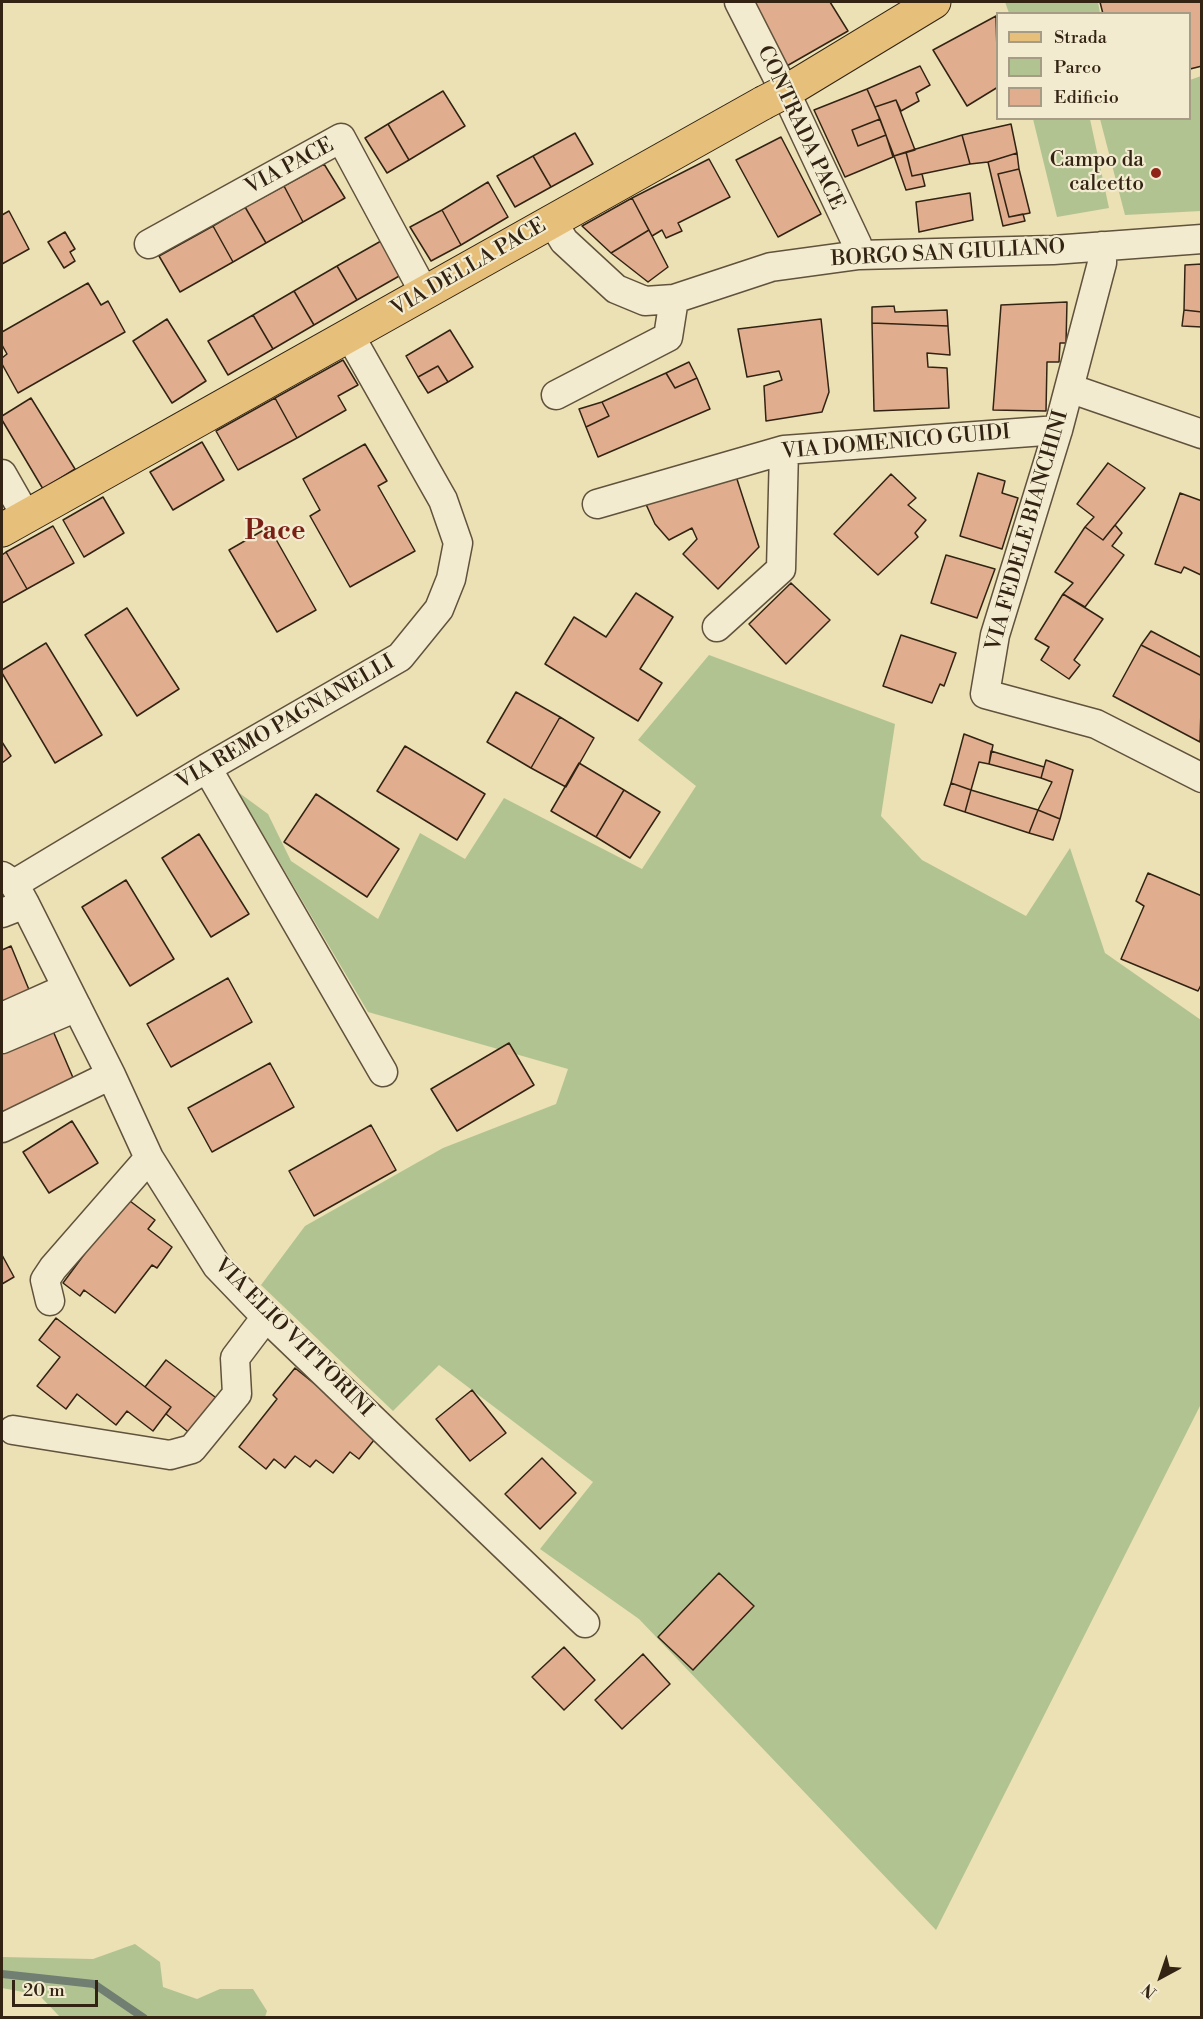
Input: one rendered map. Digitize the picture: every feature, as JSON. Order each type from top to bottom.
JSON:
[{"type":"main road","name":"VIA DELLA PACE","points":[[14,523],[792,88],[934,2]]},
{"type":"street","name":"CONTRADA PACE","points":[[739,2],[792,106],[857,244],[859,255]]},
{"type":"street","name":"VIA PACE","points":[[149,244],[341,138],[425,294]]},
{"type":"street","name":"BORGO SAN GIULIANO","points":[[552,221],[564,241],[616,289],[645,301],[674,299],[771,267],[859,255],[1053,250],[1202,239]]},
{"type":"street","name":"VIA FEDELE BIANCHINI","points":[[1102,246],[1102,262],[1058,430],[995,635],[985,694],[1096,724],[1202,778]]},
{"type":"street","points":[[556,395],[668,337],[674,299]]},
{"type":"street","name":"VIA REMO PAGNANELLI","points":[[10,894],[207,768],[400,657],[439,609],[451,579],[458,543],[442,500],[350,336]]},
{"type":"street","points":[[1068,388],[1202,434]]},
{"type":"street","name":"VIA DOMENICO GUIDI","points":[[597,504],[784,450],[1058,430]]},
{"type":"street","points":[[717,627],[781,569],[784,450]]},
{"type":"street","points":[[2,474],[14,523]]},
{"type":"street","points":[[207,768],[383,1072]]},
{"type":"street","name":"VIA ELIO VITTORINI","points":[[10,894],[72,997],[149,1158],[217,1266],[266,1317],[585,1623]]},
{"type":"street","points":[[2,1017],[72,997]]},
{"type":"street","points":[[2,1039],[72,997]]},
{"type":"street","points":[[2,1128],[111,1075]]},
{"type":"street","points":[[50,1301],[45,1280],[53,1268],[149,1158]]},
{"type":"street","points":[[13,1430],[170,1455],[192,1449],[237,1394],[235,1358],[266,1317]]},
{"type":"green space","points":[[1005,2],[1098,2],[1100,12],[1009,12]]},
{"type":"green space","name":"Campo da calcetto","points":[[1201,76],[1201,211],[1125,215],[1100,120],[1191,120],[1191,80]]},
{"type":"green space","points":[[1033,120],[1090,120],[1109,208],[1057,217]]},
{"type":"green space","points":[[709,655],[895,724],[881,816],[922,860],[1026,916],[1070,848],[1105,953],[1201,1020],[1201,1404],[936,1930],[639,1619],[540,1549],[593,1482],[439,1365],[393,1411],[261,1285],[305,1226],[443,1148],[556,1104],[568,1069],[368,1012],[238,792],[268,814],[291,861],[378,919],[420,833],[465,859],[504,798],[642,869],[696,786],[638,740]]},
{"type":"green space","points":[[135,1944],[160,1962],[163,1987],[197,1999],[220,1989],[253,1989],[267,2011],[265,2017],[60,2017],[39,1995],[2,1988],[2,1957],[93,1959]]},
{"type":"building","points":[[755,2],[830,2],[848,31],[785,67]]},
{"type":"building","points":[[1100,2],[1202,2],[1202,66],[1191,69],[1191,12],[1102,12]]},
{"type":"building","points":[[996,16],[996,88],[967,106],[933,50]]},
{"type":"building","points":[[920,66],[930,85],[916,93],[919,101],[901,111],[896,100],[875,107],[867,89]]},
{"type":"building","points":[[867,89],[880,119],[852,130],[858,146],[886,135],[893,157],[845,177],[814,110]]},
{"type":"building","points":[[443,91],[465,126],[409,160],[388,124]]},
{"type":"building","points":[[896,100],[915,150],[894,156],[875,107]]},
{"type":"building","points":[[880,119],[886,135],[858,146],[852,130]]},
{"type":"building","points":[[388,124],[409,160],[387,173],[365,138]]},
{"type":"building","points":[[1011,124],[1017,153],[988,162],[970,164],[962,135]]},
{"type":"building","points":[[575,133],[593,164],[551,187],[533,156]]},
{"type":"building","points":[[962,135],[970,164],[912,176],[906,152]]},
{"type":"building","points":[[781,137],[821,214],[778,237],[736,160]]},
{"type":"building","points":[[906,152],[912,176],[922,174],[925,186],[906,190],[894,156]]},
{"type":"building","points":[[1017,153],[1019,169],[998,174],[1009,217],[1023,214],[1025,221],[1003,226],[988,162]]},
{"type":"building","points":[[533,156],[551,187],[515,207],[497,176]]},
{"type":"building","points":[[709,159],[730,197],[678,223],[682,231],[666,238],[662,230],[652,236],[632,198]]},
{"type":"building","points":[[324,164],[345,198],[303,222],[284,186]]},
{"type":"building","points":[[1019,169],[1030,213],[1009,217],[998,174]]},
{"type":"building","points":[[488,182],[508,217],[461,245],[442,210]]},
{"type":"building","points":[[284,186],[303,222],[266,243],[245,207]]},
{"type":"building","points":[[970,193],[973,220],[919,232],[916,202]]},
{"type":"building","points":[[632,198],[649,230],[611,253],[582,226]]},
{"type":"building","points":[[245,207],[266,243],[233,262],[213,226]]},
{"type":"building","points":[[442,210],[461,245],[431,261],[410,227]]},
{"type":"building","points":[[9,211],[29,249],[2,264],[2,215]]},
{"type":"building","points":[[213,226],[233,262],[180,292],[159,256]]},
{"type":"building","points":[[649,230],[668,267],[648,282],[611,253]]},
{"type":"building","points":[[65,232],[75,249],[70,252],[75,261],[64,268],[48,242]]},
{"type":"building","points":[[381,241],[401,275],[357,300],[337,266]]},
{"type":"building","points":[[1202,264],[1202,312],[1184,310],[1185,265]]},
{"type":"building","points":[[337,266],[357,300],[314,325],[294,291]]},
{"type":"building","points":[[88,283],[101,305],[108,301],[125,332],[18,393],[2,364],[2,358],[7,354],[2,345],[2,332]]},
{"type":"building","points":[[294,291],[314,325],[273,349],[253,315]]},
{"type":"building","points":[[1067,302],[1066,343],[1060,343],[1059,362],[1047,362],[1046,411],[993,410],[1001,305]]},
{"type":"building","points":[[894,306],[895,312],[947,310],[948,326],[872,323],[872,307]]},
{"type":"building","points":[[1184,310],[1202,312],[1202,327],[1182,326]]},
{"type":"building","points":[[253,315],[273,349],[228,375],[208,341]]},
{"type":"building","points":[[167,319],[206,381],[172,403],[133,341]]},
{"type":"building","points":[[821,319],[829,392],[822,412],[766,421],[764,386],[782,380],[779,371],[747,377],[738,329]]},
{"type":"building","points":[[872,323],[948,326],[950,355],[927,353],[928,367],[947,368],[949,408],[874,411]]},
{"type":"building","points":[[450,330],[473,367],[448,382],[438,366],[418,377],[406,356]]},
{"type":"building","points":[[343,360],[358,385],[338,396],[346,410],[297,438],[275,398]]},
{"type":"building","points":[[689,362],[697,378],[675,388],[666,373]]},
{"type":"building","points":[[438,366],[448,382],[428,393],[418,377]]},
{"type":"building","points":[[666,373],[675,388],[697,378],[710,409],[598,457],[586,427],[609,416],[602,402]]},
{"type":"building","points":[[31,398],[75,469],[43,489],[2,420],[2,416]]},
{"type":"building","points":[[275,398],[297,438],[238,470],[216,431]]},
{"type":"building","points":[[602,402],[609,416],[586,427],[579,409]]},
{"type":"building","points":[[202,442],[224,480],[173,510],[150,472]]},
{"type":"building","points":[[365,444],[387,481],[378,486],[415,551],[350,587],[310,516],[320,510],[303,479]]},
{"type":"building","points":[[1108,463],[1145,488],[1103,540],[1085,527],[1094,517],[1077,504]]},
{"type":"building","points":[[734,470],[759,547],[718,589],[683,554],[697,539],[692,528],[669,540],[655,524],[644,500]]},
{"type":"building","points":[[978,473],[1005,481],[1002,493],[1018,498],[1002,549],[960,536]]},
{"type":"building","points":[[891,474],[916,498],[908,505],[926,520],[915,533],[918,537],[878,575],[834,534]]},
{"type":"building","points":[[1180,493],[1202,501],[1201,575],[1184,567],[1181,573],[1155,564]]},
{"type":"building","points":[[103,497],[124,533],[84,557],[63,520]]},
{"type":"building","points":[[1115,525],[1122,533],[1112,546],[1124,555],[1085,607],[1063,594],[1073,583],[1055,572],[1085,527],[1103,540]]},
{"type":"building","points":[[53,526],[74,563],[27,589],[6,552]]},
{"type":"building","points":[[269,527],[316,610],[277,632],[229,550]]},
{"type":"building","points":[[6,552],[27,589],[2,603],[2,555]]},
{"type":"building","points":[[946,555],[995,569],[977,618],[931,603]]},
{"type":"building","points":[[791,583],[830,620],[786,664],[749,624]]},
{"type":"building","points":[[636,593],[673,617],[640,669],[662,683],[638,721],[545,664],[574,617],[606,637]]},
{"type":"building","points":[[1063,594],[1103,619],[1074,660],[1080,665],[1069,679],[1041,660],[1049,647],[1035,639]]},
{"type":"building","points":[[127,608],[179,689],[137,716],[85,635]]},
{"type":"building","points":[[1151,631],[1202,658],[1202,676],[1141,645]]},
{"type":"building","points":[[901,635],[956,653],[944,686],[940,684],[932,703],[883,686]]},
{"type":"building","points":[[46,643],[102,735],[55,763],[2,673],[2,670]]},
{"type":"building","points":[[1141,645],[1202,676],[1200,742],[1113,696]]},
{"type":"building","points":[[516,692],[560,717],[531,768],[487,742]]},
{"type":"building","points":[[560,717],[594,738],[566,787],[531,768]]},
{"type":"building","points":[[964,734],[993,745],[989,764],[979,762],[971,790],[951,783]]},
{"type":"building","points":[[2,742],[11,756],[2,763]]},
{"type":"building","points":[[405,746],[485,794],[457,840],[377,791]]},
{"type":"building","points":[[991,751],[1044,767],[1041,778],[989,764]]},
{"type":"building","points":[[1046,760],[1073,770],[1060,819],[1038,810],[1052,782],[1041,778]]},
{"type":"building","points":[[579,763],[624,790],[596,837],[551,811]]},
{"type":"building","points":[[951,783],[971,790],[965,812],[944,805]]},
{"type":"building","points":[[624,790],[660,812],[630,858],[596,837]]},
{"type":"building","points":[[971,790],[1038,810],[1029,833],[965,812]]},
{"type":"building","points":[[316,794],[399,849],[367,897],[284,842]]},
{"type":"building","points":[[1038,810],[1060,819],[1053,840],[1029,833]]},
{"type":"building","points":[[199,834],[249,914],[211,937],[162,858]]},
{"type":"building","points":[[1148,873],[1202,896],[1202,983],[1198,991],[1121,959],[1144,906],[1136,901]]},
{"type":"building","points":[[126,880],[174,959],[130,986],[82,907]]},
{"type":"building","points":[[11,946],[32,997],[2,1010],[2,950]]},
{"type":"building","points":[[228,978],[252,1022],[171,1067],[147,1024]]},
{"type":"building","points":[[53,1031],[74,1080],[2,1116],[2,1053]]},
{"type":"building","points":[[509,1043],[534,1085],[457,1131],[431,1089]]},
{"type":"building","points":[[270,1063],[294,1107],[212,1152],[188,1108]]},
{"type":"building","points":[[72,1121],[98,1163],[49,1193],[23,1152]]},
{"type":"building","points":[[371,1125],[396,1170],[314,1216],[289,1171]]},
{"type":"building","points":[[126,1198],[155,1220],[148,1229],[172,1247],[157,1268],[152,1265],[115,1313],[84,1290],[80,1296],[63,1283]]},
{"type":"building","points":[[2,1255],[14,1277],[2,1284]]},
{"type":"building","points":[[56,1318],[171,1407],[153,1431],[127,1411],[116,1425],[77,1394],[66,1409],[37,1386],[60,1357],[39,1340]]},
{"type":"building","points":[[166,1360],[219,1400],[192,1435],[166,1414],[171,1407],[145,1387]]},
{"type":"building","points":[[295,1368],[378,1435],[359,1459],[350,1452],[333,1473],[316,1460],[310,1467],[295,1456],[285,1468],[274,1459],[266,1469],[239,1447],[277,1399],[273,1395]]},
{"type":"building","points":[[472,1390],[506,1433],[470,1461],[436,1419]]},
{"type":"building","points":[[542,1458],[576,1493],[540,1529],[505,1494]]},
{"type":"building","points":[[719,1573],[754,1606],[693,1670],[658,1637]]},
{"type":"building","points":[[564,1647],[595,1680],[564,1710],[532,1677]]},
{"type":"building","points":[[643,1654],[670,1684],[622,1729],[595,1700]]},
{"type":"waterway","points":[[2,1974],[94,1984],[144,2018]]},
{"type":"place","name":"Campo da calcetto","points":[[1156,173]]},
{"type":"district","name":"Pace","points":[[275,533]]}]
